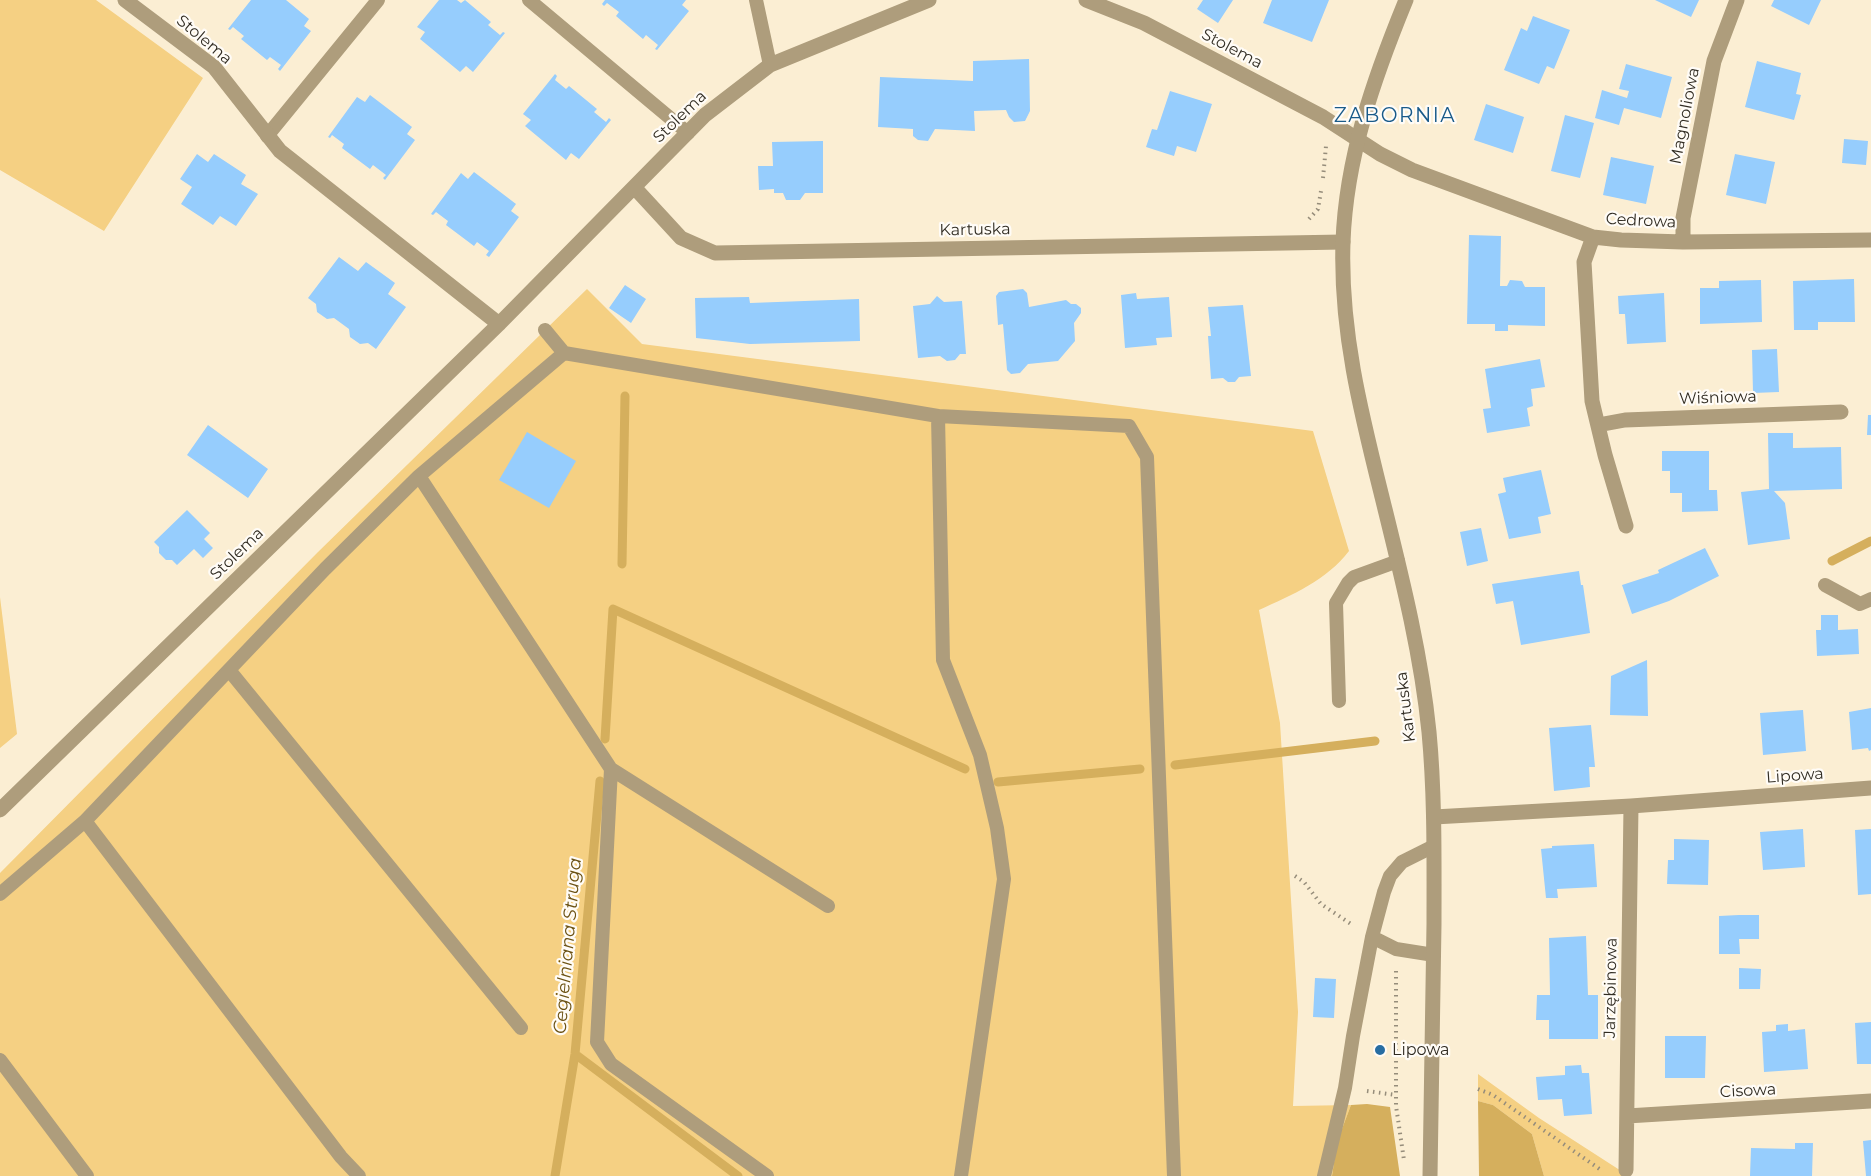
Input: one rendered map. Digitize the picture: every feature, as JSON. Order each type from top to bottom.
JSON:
[{"type":"street","name":"Stolema","points":[[125,0],[214,68],[280,151],[500,324]]},
{"type":"street","name":"Stolema","points":[[0,810],[500,324],[705,115],[770,65],[929,0]]},
{"type":"street","name":"Stolema","points":[[1086,0],[1144,23],[1323,117],[1357,138]]},
{"type":"street","name":"Kartuska","points":[[1406,0],[1381,61],[1357,138],[1348,189],[1343,242],[1343,289],[1358,400],[1398,561],[1420,669],[1429,732],[1434,817],[1430,1176]]},
{"type":"street","name":"Magnoliowa","points":[[1683,242],[1683,218],[1714,61],[1737,0]]},
{"type":"street","name":"Cedrowa","points":[[1357,138],[1380,154],[1412,170],[1593,237],[1683,242],[1871,240]]},
{"type":"street","name":"Kartuska","points":[[634,187],[681,238],[715,253],[1343,242]]},
{"type":"street","points":[[1593,237],[1584,262],[1592,401],[1626,526]]},
{"type":"street","name":"Wiśniowa","points":[[1598,425],[1625,420],[1841,412]]},
{"type":"street","name":"Lipowa","points":[[1434,817],[1631,806],[1871,788]]},
{"type":"street","name":"Jarzębinowa","points":[[1626,1170],[1631,806]]},
{"type":"street","name":"Cisowa","points":[[1627,1116],[1871,1101]]},
{"type":"lane","points":[[267,136],[378,0]]},
{"type":"lane","points":[[529,0],[688,133]]},
{"type":"lane","points":[[756,0],[770,65]]},
{"type":"lane","points":[[545,330],[564,353],[938,416],[1129,426],[1147,457],[1174,1176]]},
{"type":"lane","points":[[0,894],[85,821],[325,569],[419,477],[564,353]]},
{"type":"lane","points":[[938,416],[943,660],[980,755],[997,828],[1004,879],[961,1176]]},
{"type":"lane","points":[[419,477],[611,769],[828,906]]},
{"type":"lane","points":[[1339,701],[1336,603],[1354,577],[1398,561]]},
{"type":"lane","points":[[1825,585],[1860,604],[1871,599]]},
{"type":"lane","points":[[229,670],[521,1028]]},
{"type":"lane","points":[[611,769],[597,1042],[611,1065],[768,1176]]},
{"type":"lane","points":[[85,821],[341,1156],[359,1176]]},
{"type":"lane","points":[[1324,1176],[1345,1089],[1372,937],[1390,876],[1402,862],[1434,846]]},
{"type":"lane","points":[[1372,937],[1396,950],[1434,956]]},
{"type":"lane","points":[[0,1060],[87,1176]]},
{"type":"path","points":[[1322,185],[1326,145],[1319,131],[1323,117]]},
{"type":"path","points":[[1295,876],[1304,882],[1321,904],[1372,937]]},
{"type":"path","points":[[1395,997],[1396,1106],[1405,1164]]},
{"type":"path","points":[[1478,1089],[1493,1095],[1609,1176]]},
{"type":"shaded area","points":[[0,0],[96,0],[203,78],[104,231],[0,170]]},
{"type":"shaded area","points":[[587,289],[642,344],[1313,431],[1349,551],[1320,578],[1259,610],[1280,723],[1298,1012],[1293,1106],[1351,1105],[1337,1142],[1332,1176],[0,1176],[0,873],[318,552]]},
{"type":"shaded area","points":[[0,597],[17,734],[0,748]]},
{"type":"shaded area","points":[[1478,1074],[1539,1118],[1629,1176],[1544,1176],[1532,1134],[1493,1105],[1478,1101]]},
{"type":"shaded area","points":[[1478,1101],[1493,1105],[1532,1134],[1544,1176],[1479,1176]]},
{"type":"shaded area","points":[[1367,1104],[1390,1107],[1400,1176],[1332,1176],[1337,1142],[1351,1105]]},
{"type":"building","points":[[251,0],[286,0],[309,19],[304,26],[311,31],[280,71],[278,69],[281,65],[270,57],[267,60],[241,39],[244,36],[233,27],[228,29]]},
{"type":"building","points":[[439,0],[457,0],[461,3],[465,0],[491,22],[488,25],[500,35],[505,33],[473,72],[466,66],[460,72],[420,39],[425,32],[417,27]]},
{"type":"building","points":[[605,0],[686,0],[682,5],[689,11],[657,50],[655,49],[658,45],[646,35],[643,39],[616,16],[619,12],[607,3],[604,6],[602,4]]},
{"type":"building","points":[[1203,0],[1233,0],[1218,23],[1197,9]]},
{"type":"building","points":[[1272,0],[1329,0],[1312,42],[1263,23]]},
{"type":"building","points":[[1655,0],[1699,0],[1691,17]]},
{"type":"building","points":[[1774,0],[1821,0],[1809,25],[1771,6]]},
{"type":"building","points":[[1533,16],[1570,30],[1554,69],[1547,66],[1539,84],[1504,70],[1521,28],[1527,31]]},
{"type":"building","points":[[1029,59],[1030,111],[1025,121],[1014,122],[1006,110],[974,111],[975,131],[935,129],[928,141],[918,140],[913,136],[913,129],[878,127],[880,77],[973,81],[973,61]]},
{"type":"building","points":[[1757,61],[1801,73],[1796,94],[1801,95],[1794,120],[1745,107]]},
{"type":"building","points":[[1626,64],[1672,77],[1661,118],[1624,108],[1619,125],[1595,118],[1602,90],[1627,98],[1629,91],[1619,89]]},
{"type":"building","points":[[555,74],[557,76],[555,80],[566,89],[569,86],[597,109],[594,112],[606,122],[609,118],[611,120],[579,159],[571,153],[566,160],[525,126],[531,120],[523,114]]},
{"type":"building","points":[[1170,91],[1212,104],[1196,152],[1177,146],[1174,156],[1146,147],[1152,129],[1157,130]]},
{"type":"building","points":[[370,95],[412,127],[407,134],[415,140],[385,180],[383,178],[386,175],[373,165],[370,169],[342,148],[344,144],[332,135],[328,137],[357,97],[365,102]]},
{"type":"building","points":[[1486,104],[1524,117],[1513,153],[1474,140]]},
{"type":"building","points":[[1565,115],[1594,123],[1580,178],[1551,171]]},
{"type":"building","points":[[1844,139],[1868,141],[1866,165],[1842,163]]},
{"type":"building","points":[[823,141],[823,193],[805,193],[800,200],[786,200],[783,193],[774,193],[774,189],[759,190],[758,166],[773,166],[772,142]]},
{"type":"building","points":[[197,154],[208,162],[214,154],[246,175],[241,184],[258,194],[236,226],[220,216],[213,225],[181,204],[192,187],[180,179]]},
{"type":"building","points":[[1735,154],[1775,162],[1766,204],[1726,195]]},
{"type":"building","points":[[1611,157],[1654,166],[1646,204],[1603,195]]},
{"type":"building","points":[[474,172],[516,204],[511,211],[519,217],[489,257],[486,255],[489,251],[477,242],[474,246],[446,225],[448,221],[436,212],[431,214],[461,173],[468,179]]},
{"type":"building","points":[[1469,235],[1501,236],[1500,286],[1507,286],[1510,280],[1522,281],[1525,287],[1545,287],[1545,326],[1508,325],[1508,331],[1495,331],[1495,324],[1467,324]]},
{"type":"building","points":[[339,257],[358,271],[366,262],[395,283],[388,294],[406,307],[376,349],[368,343],[360,344],[350,337],[349,329],[334,318],[327,319],[317,312],[316,304],[308,298]]},
{"type":"building","points":[[1854,279],[1855,322],[1818,322],[1818,330],[1794,330],[1793,281]]},
{"type":"building","points":[[1761,280],[1762,322],[1700,324],[1700,288],[1719,288],[1719,281]]},
{"type":"building","points":[[625,285],[646,299],[631,323],[609,308]]},
{"type":"building","points":[[1023,289],[1027,293],[1029,307],[1066,300],[1081,308],[1081,313],[1074,323],[1075,341],[1058,361],[1028,364],[1020,373],[1011,374],[1007,370],[1003,324],[998,325],[996,296],[999,292]]},
{"type":"building","points":[[1136,293],[1137,299],[1169,297],[1172,337],[1156,338],[1157,345],[1125,348],[1121,295]]},
{"type":"building","points":[[1664,293],[1666,342],[1627,344],[1625,314],[1619,314],[1618,296]]},
{"type":"building","points":[[937,296],[944,302],[962,301],[966,354],[960,354],[955,360],[947,361],[940,356],[918,358],[913,306],[930,304]]},
{"type":"building","points":[[749,297],[750,303],[859,299],[860,341],[750,344],[696,338],[695,298]]},
{"type":"building","points":[[1243,305],[1251,376],[1239,377],[1235,382],[1228,382],[1223,378],[1211,379],[1208,307]]},
{"type":"building","points":[[1777,349],[1779,392],[1753,393],[1752,350]]},
{"type":"building","points":[[1540,359],[1545,387],[1531,389],[1533,406],[1527,408],[1530,426],[1487,433],[1483,409],[1491,408],[1485,369]]},
{"type":"building","points":[[1868,415],[1871,415],[1871,435],[1867,435]]},
{"type":"building","points":[[208,425],[268,469],[248,498],[187,455]]},
{"type":"building","points":[[527,432],[576,461],[549,508],[499,480]]},
{"type":"building","points":[[1768,433],[1793,433],[1793,448],[1841,447],[1842,489],[1774,491],[1785,503],[1790,539],[1748,545],[1741,492],[1769,489]]},
{"type":"building","points":[[1662,451],[1709,451],[1709,490],[1717,490],[1718,511],[1682,512],[1682,493],[1670,493],[1670,471],[1662,471]]},
{"type":"building","points":[[1541,470],[1551,514],[1538,517],[1541,533],[1509,539],[1498,494],[1506,492],[1503,478]]},
{"type":"building","points":[[187,510],[210,533],[204,539],[213,548],[203,558],[194,549],[177,565],[172,560],[166,560],[159,553],[159,547],[154,542]]},
{"type":"building","points":[[1481,528],[1488,561],[1467,566],[1460,532]]},
{"type":"building","points":[[1705,548],[1719,576],[1669,601],[1632,614],[1622,585],[1659,573],[1658,570]]},
{"type":"building","points":[[1579,571],[1590,633],[1521,645],[1513,601],[1496,604],[1492,584]]},
{"type":"building","points":[[1821,615],[1838,615],[1838,630],[1858,629],[1859,654],[1817,656],[1816,630],[1821,630]]},
{"type":"building","points":[[1647,660],[1648,716],[1610,715],[1611,676]]},
{"type":"building","points":[[1871,708],[1871,750],[1869,751],[1868,748],[1852,750],[1849,712]]},
{"type":"building","points":[[1803,710],[1806,751],[1763,755],[1760,713]]},
{"type":"building","points":[[1591,725],[1595,767],[1589,767],[1590,787],[1554,791],[1549,728]]},
{"type":"building","points":[[1803,829],[1805,867],[1763,870],[1760,832]]},
{"type":"building","points":[[1871,829],[1871,894],[1858,895],[1855,830]]},
{"type":"building","points":[[1674,839],[1709,840],[1708,885],[1667,884],[1668,860],[1674,860]]},
{"type":"building","points":[[1594,844],[1597,887],[1557,889],[1558,898],[1546,898],[1541,849],[1552,848],[1552,846]]},
{"type":"building","points":[[1759,915],[1759,939],[1739,939],[1740,954],[1719,954],[1719,916]]},
{"type":"building","points":[[1586,936],[1588,995],[1598,995],[1598,1039],[1549,1039],[1549,1020],[1536,1020],[1537,995],[1550,995],[1549,938]]},
{"type":"building","points":[[1739,968],[1761,969],[1760,989],[1739,989]]},
{"type":"building","points":[[1315,978],[1336,979],[1334,1018],[1313,1017]]},
{"type":"building","points":[[1871,1022],[1871,1064],[1857,1064],[1855,1023]]},
{"type":"building","points":[[1788,1024],[1788,1031],[1805,1029],[1808,1069],[1764,1072],[1762,1032],[1776,1031],[1776,1025]]},
{"type":"building","points":[[1665,1036],[1706,1036],[1705,1078],[1665,1078]]},
{"type":"building","points":[[1581,1065],[1582,1073],[1589,1073],[1592,1114],[1564,1116],[1562,1099],[1538,1100],[1536,1077],[1565,1075],[1565,1066]]},
{"type":"building","points":[[1871,1140],[1871,1176],[1866,1176],[1863,1141]]},
{"type":"building","points":[[1795,1143],[1813,1143],[1812,1176],[1750,1176],[1751,1148],[1795,1149]]},
{"type":"waterway","name":"Cegielniana Struga","points":[[622,564],[625,396]]},
{"type":"waterway","points":[[1832,561],[1871,541]]},
{"type":"waterway","points":[[605,739],[613,609],[965,769]]},
{"type":"waterway","points":[[1175,765],[1375,741]]},
{"type":"waterway","points":[[998,782],[1140,769]]},
{"type":"waterway","name":"Cegielniana Struga","points":[[555,1176],[575,1054],[600,781]]},
{"type":"waterway","name":"Cegielniana Struga","points":[[575,1054],[738,1176]]},
{"type":"place","name":"Lipowa","points":[[1380,1050]]},
{"type":"district","name":"ZABORNIA","points":[[1395,116]]}]
